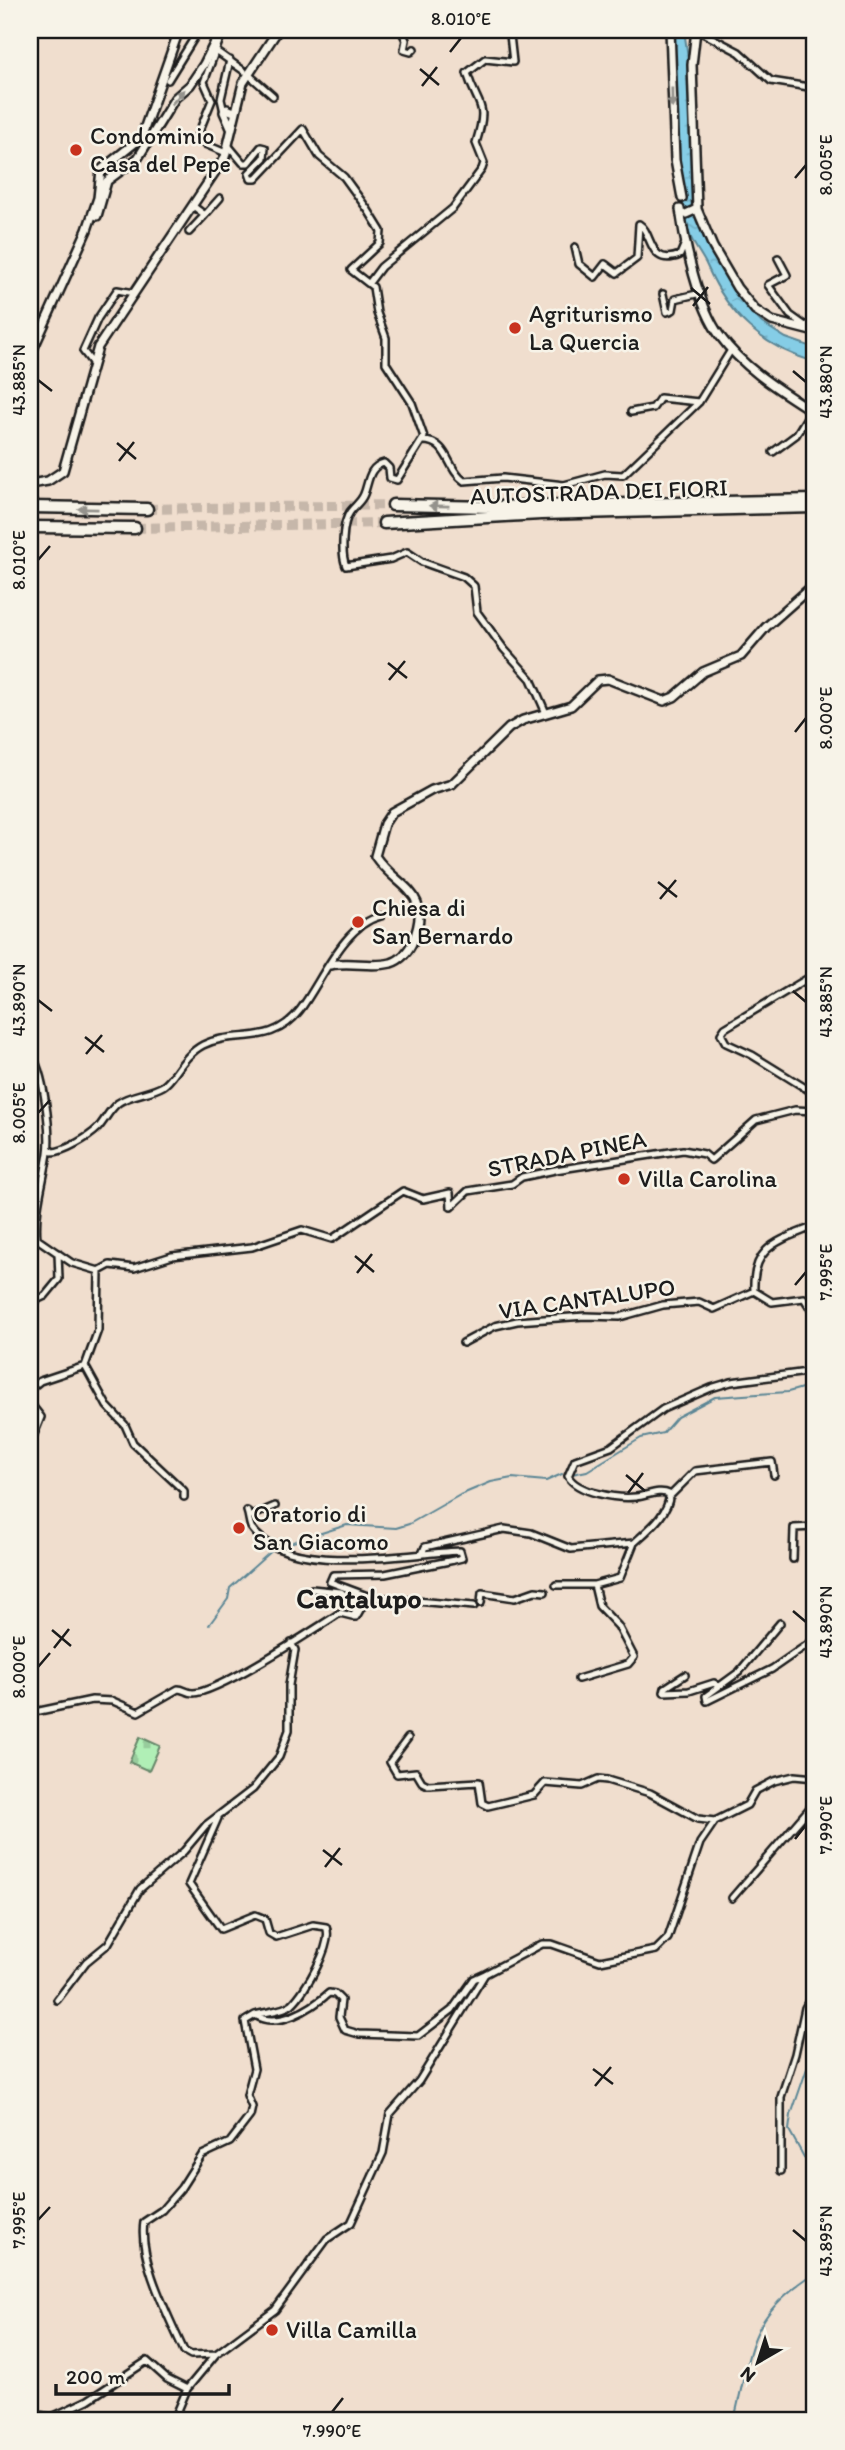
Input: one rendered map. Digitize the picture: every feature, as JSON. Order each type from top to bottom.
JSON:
[{"type":"highway","name":"AUTOSTRADA DEI FIORI","points":[[383,523],[815,500]]},
{"type":"highway","name":"AUTOSTRADA DEI FIORI","points":[[393,505],[815,507]]},
{"type":"highway","points":[[30,507],[147,509]]},
{"type":"highway","points":[[30,527],[135,528]]},
{"type":"street","points":[[30,356],[87,230],[98,198],[101,170],[141,138],[179,30]]},
{"type":"street","points":[[168,80],[199,30]]},
{"type":"street","points":[[87,230],[96,218],[107,181],[138,158],[175,98],[197,74],[223,30]]},
{"type":"street","points":[[223,30],[204,82],[212,100],[197,139],[227,149],[243,163],[248,163],[261,147],[265,148],[264,158],[249,173],[251,179],[256,179],[303,129],[319,156],[344,177],[381,231],[380,243],[351,267],[352,273],[369,283],[375,293],[377,313],[386,338],[386,363],[416,412],[423,429],[423,441],[397,480],[390,478],[389,468],[384,463],[379,464],[369,476],[364,494],[349,515],[342,558],[346,566],[391,559],[407,552],[422,562],[464,578],[474,586],[477,612],[531,680],[546,713]]},
{"type":"street","points":[[30,481],[41,482],[59,476],[66,463],[93,364],[104,337],[193,206],[227,149],[231,129],[230,111],[246,73],[278,30]]},
{"type":"street","points":[[361,30],[367,30]]},
{"type":"street","points":[[401,30],[406,40],[404,50],[411,52],[414,49]]},
{"type":"street","points":[[670,30],[674,152],[686,241],[701,293],[718,334],[732,350],[756,373],[813,412],[798,433],[773,452]]},
{"type":"street","points":[[815,88],[771,81],[740,52],[696,30],[692,65],[696,209],[713,247],[745,299],[768,319],[815,332]]},
{"type":"street","points":[[369,283],[381,267],[453,208],[482,169],[484,163],[476,143],[483,118],[483,106],[467,73],[485,59],[513,62],[510,35]]},
{"type":"street","points":[[216,51],[273,96]]},
{"type":"street","points":[[230,60],[221,99],[230,111]]},
{"type":"street","points":[[189,232],[220,198]]},
{"type":"street","points":[[682,198],[694,198]]},
{"type":"street","points":[[193,206],[205,215]]},
{"type":"street","points":[[683,214],[696,209]]},
{"type":"street","points":[[575,247],[579,264],[594,277],[605,264],[617,273],[634,262],[639,255],[639,224],[644,227],[652,249],[664,257],[680,255],[686,241]]},
{"type":"street","points":[[778,258],[787,275],[768,285],[790,315],[804,327]]},
{"type":"street","points":[[93,364],[83,351],[98,318],[117,290],[134,293]]},
{"type":"street","points":[[663,294],[667,312],[672,312],[675,299],[701,293]]},
{"type":"street","points":[[804,327],[815,320]]},
{"type":"street","points":[[423,441],[432,442],[441,448],[459,477],[467,481],[503,478],[564,485],[605,474],[623,475],[699,402],[732,350]]},
{"type":"street","points":[[631,412],[653,408],[660,398],[699,402]]},
{"type":"street","points":[[331,965],[379,965],[395,962],[411,945],[420,909],[415,897],[375,856],[386,818],[432,790],[452,784],[509,728],[571,706],[598,680],[607,680],[664,701],[674,698],[703,671],[741,656],[766,627],[810,588],[815,567]]},
{"type":"street","points":[[49,1148],[52,1152],[60,1152],[92,1133],[120,1102],[164,1086],[182,1061],[202,1045],[226,1038],[247,1038],[284,1025],[299,1012],[331,965],[334,955],[356,928],[380,916]]},
{"type":"street","points":[[815,974],[725,1028],[721,1034],[726,1043],[752,1055],[815,1094]]},
{"type":"street","points":[[30,1053],[43,1082],[49,1148],[36,1229],[39,1242],[72,1263],[99,1271],[98,1331],[85,1366],[94,1386],[107,1406],[125,1425],[133,1443],[184,1492],[184,1497]]},
{"type":"street","name":"STRADA PINEA","points":[[99,1271],[110,1265],[134,1268],[172,1256],[252,1247],[302,1230],[332,1239],[403,1191],[423,1199],[450,1193],[451,1207],[455,1207],[468,1191],[512,1184],[522,1177],[555,1170],[682,1150],[704,1154],[711,1160],[756,1120],[795,1110],[815,1111]]},
{"type":"street","points":[[815,1226],[763,1251],[757,1262],[754,1291],[772,1302],[805,1299],[815,1316]]},
{"type":"street","points":[[30,1303],[45,1296],[59,1279],[58,1253]]},
{"type":"street","name":"VIA CANTALUPO","points":[[463,1343],[495,1326],[517,1321],[585,1316],[620,1317],[663,1304],[699,1302],[714,1309],[754,1291]]},
{"type":"street","points":[[30,1389],[40,1381],[85,1366]]},
{"type":"street","points":[[670,1497],[667,1492],[626,1497],[596,1492],[574,1484],[568,1471],[575,1460],[611,1447],[663,1409],[691,1396],[731,1381],[815,1371]]},
{"type":"street","points":[[30,1403],[41,1416],[30,1444]]},
{"type":"street","points":[[556,1586],[594,1585],[620,1578],[634,1543],[664,1511],[670,1497],[695,1471],[772,1462],[774,1475]]},
{"type":"street","points":[[275,1506],[248,1514],[249,1523],[257,1533],[279,1549],[360,1560],[459,1551],[463,1555],[454,1560],[385,1574],[332,1576],[330,1579],[333,1584],[368,1597],[478,1604],[482,1593],[515,1598],[535,1591],[545,1592]]},
{"type":"street","points":[[793,1559],[794,1528],[815,1527]]},
{"type":"street","points":[[422,1554],[425,1547],[504,1530],[531,1533],[571,1549],[634,1543]]},
{"type":"street","points":[[578,1679],[628,1664],[634,1657],[618,1626],[599,1606],[594,1585]]},
{"type":"street","points":[[312,1589],[347,1595],[357,1603],[354,1618]]},
{"type":"street","points":[[354,1618],[361,1612],[368,1597]]},
{"type":"street","points":[[30,1713],[92,1700],[113,1701],[138,1712],[178,1689],[192,1693],[206,1690],[340,1613],[354,1618]]},
{"type":"street","points":[[780,1623],[738,1672],[706,1696],[707,1701],[761,1676],[811,1642],[815,1642]]},
{"type":"street","points":[[57,2000],[67,1983],[115,1934],[140,1889],[219,1816],[253,1789],[272,1768],[284,1748],[289,1730],[289,1685],[295,1653],[291,1643]]},
{"type":"street","points":[[685,1675],[665,1688],[664,1692],[690,1691],[714,1683],[718,1686]]},
{"type":"street","points":[[408,1738],[390,1762],[397,1774],[416,1773],[422,1782],[428,1785],[479,1782],[482,1803],[488,1806],[534,1795],[545,1783],[582,1786],[598,1779],[650,1793],[698,1819],[715,1821]]},
{"type":"street","points":[[255,2015],[263,2020],[298,2014],[308,2011],[329,1993],[335,1994],[341,2000],[339,2017],[345,2030],[408,2038],[432,2029],[452,2010],[474,1979],[542,1944],[604,1961],[660,1948],[669,1934],[700,1843],[715,1821],[747,1805],[755,1791],[774,1781],[794,1776],[815,1778]]},
{"type":"street","points":[[733,1898],[815,1802]]},
{"type":"street","points":[[216,2354],[191,2355],[184,2351],[144,2249],[144,2222],[162,2210],[181,2188],[202,2155],[230,2142],[252,2112],[247,2095],[254,2069],[251,2046],[244,2025],[248,2018],[292,2004],[325,1952],[329,1935],[326,1927],[318,1925],[276,1937],[269,1933],[265,1919],[254,1915],[221,1929],[189,1884],[219,1816]]},
{"type":"street","points":[[174,2420],[187,2389],[216,2354],[275,2310],[327,2239],[351,2223],[383,2153],[390,2114],[419,2081],[485,1974]]},
{"type":"street","points":[[781,2171],[781,2097],[792,2066],[805,2008],[815,1989]]},
{"type":"street","points":[[30,2405],[38,2415],[52,2417],[88,2400],[147,2361],[167,2379],[187,2389]]},
{"type":"green space","points":[[140,1737],[160,1746],[149,1771],[129,1762]]},
{"type":"water","points":[[674,30],[684,30],[688,57],[692,188],[697,219],[745,306],[762,323],[786,338],[815,348],[815,362],[779,348],[749,327],[726,300],[689,233],[680,183],[676,132]]},
{"type":"waterway","points":[[572,1474],[587,1471],[641,1438],[663,1433],[677,1417],[715,1397],[788,1392],[802,1388],[815,1379]]},
{"type":"waterway","points":[[280,1546],[347,1525],[396,1528],[491,1482],[512,1478],[546,1481],[562,1474]]},
{"type":"waterway","points":[[209,1625],[228,1599],[230,1588],[275,1548]]},
{"type":"waterway","points":[[815,2045],[791,2115],[789,2130],[815,2177]]},
{"type":"waterway","points":[[734,2420],[750,2353],[764,2319],[776,2304],[815,2273]]},
{"type":"tunnel","points":[[147,509],[393,505]]},
{"type":"tunnel","points":[[135,528],[384,523]]},
{"type":"place","name":"Condominio Casa del Pepe","points":[[76,150]]},
{"type":"place","name":"Agriturismo La Quercia","points":[[515,328]]},
{"type":"place","name":"Chiesa di San Bernardo","points":[[358,922]]},
{"type":"place","name":"Villa Carolina","points":[[624,1179]]},
{"type":"place","name":"Oratorio di San Giacomo","points":[[239,1528]]},
{"type":"place","name":"Villa Camilla","points":[[272,2330]]},
{"type":"district","name":"Cantalupo","points":[[359,1598]]}]
